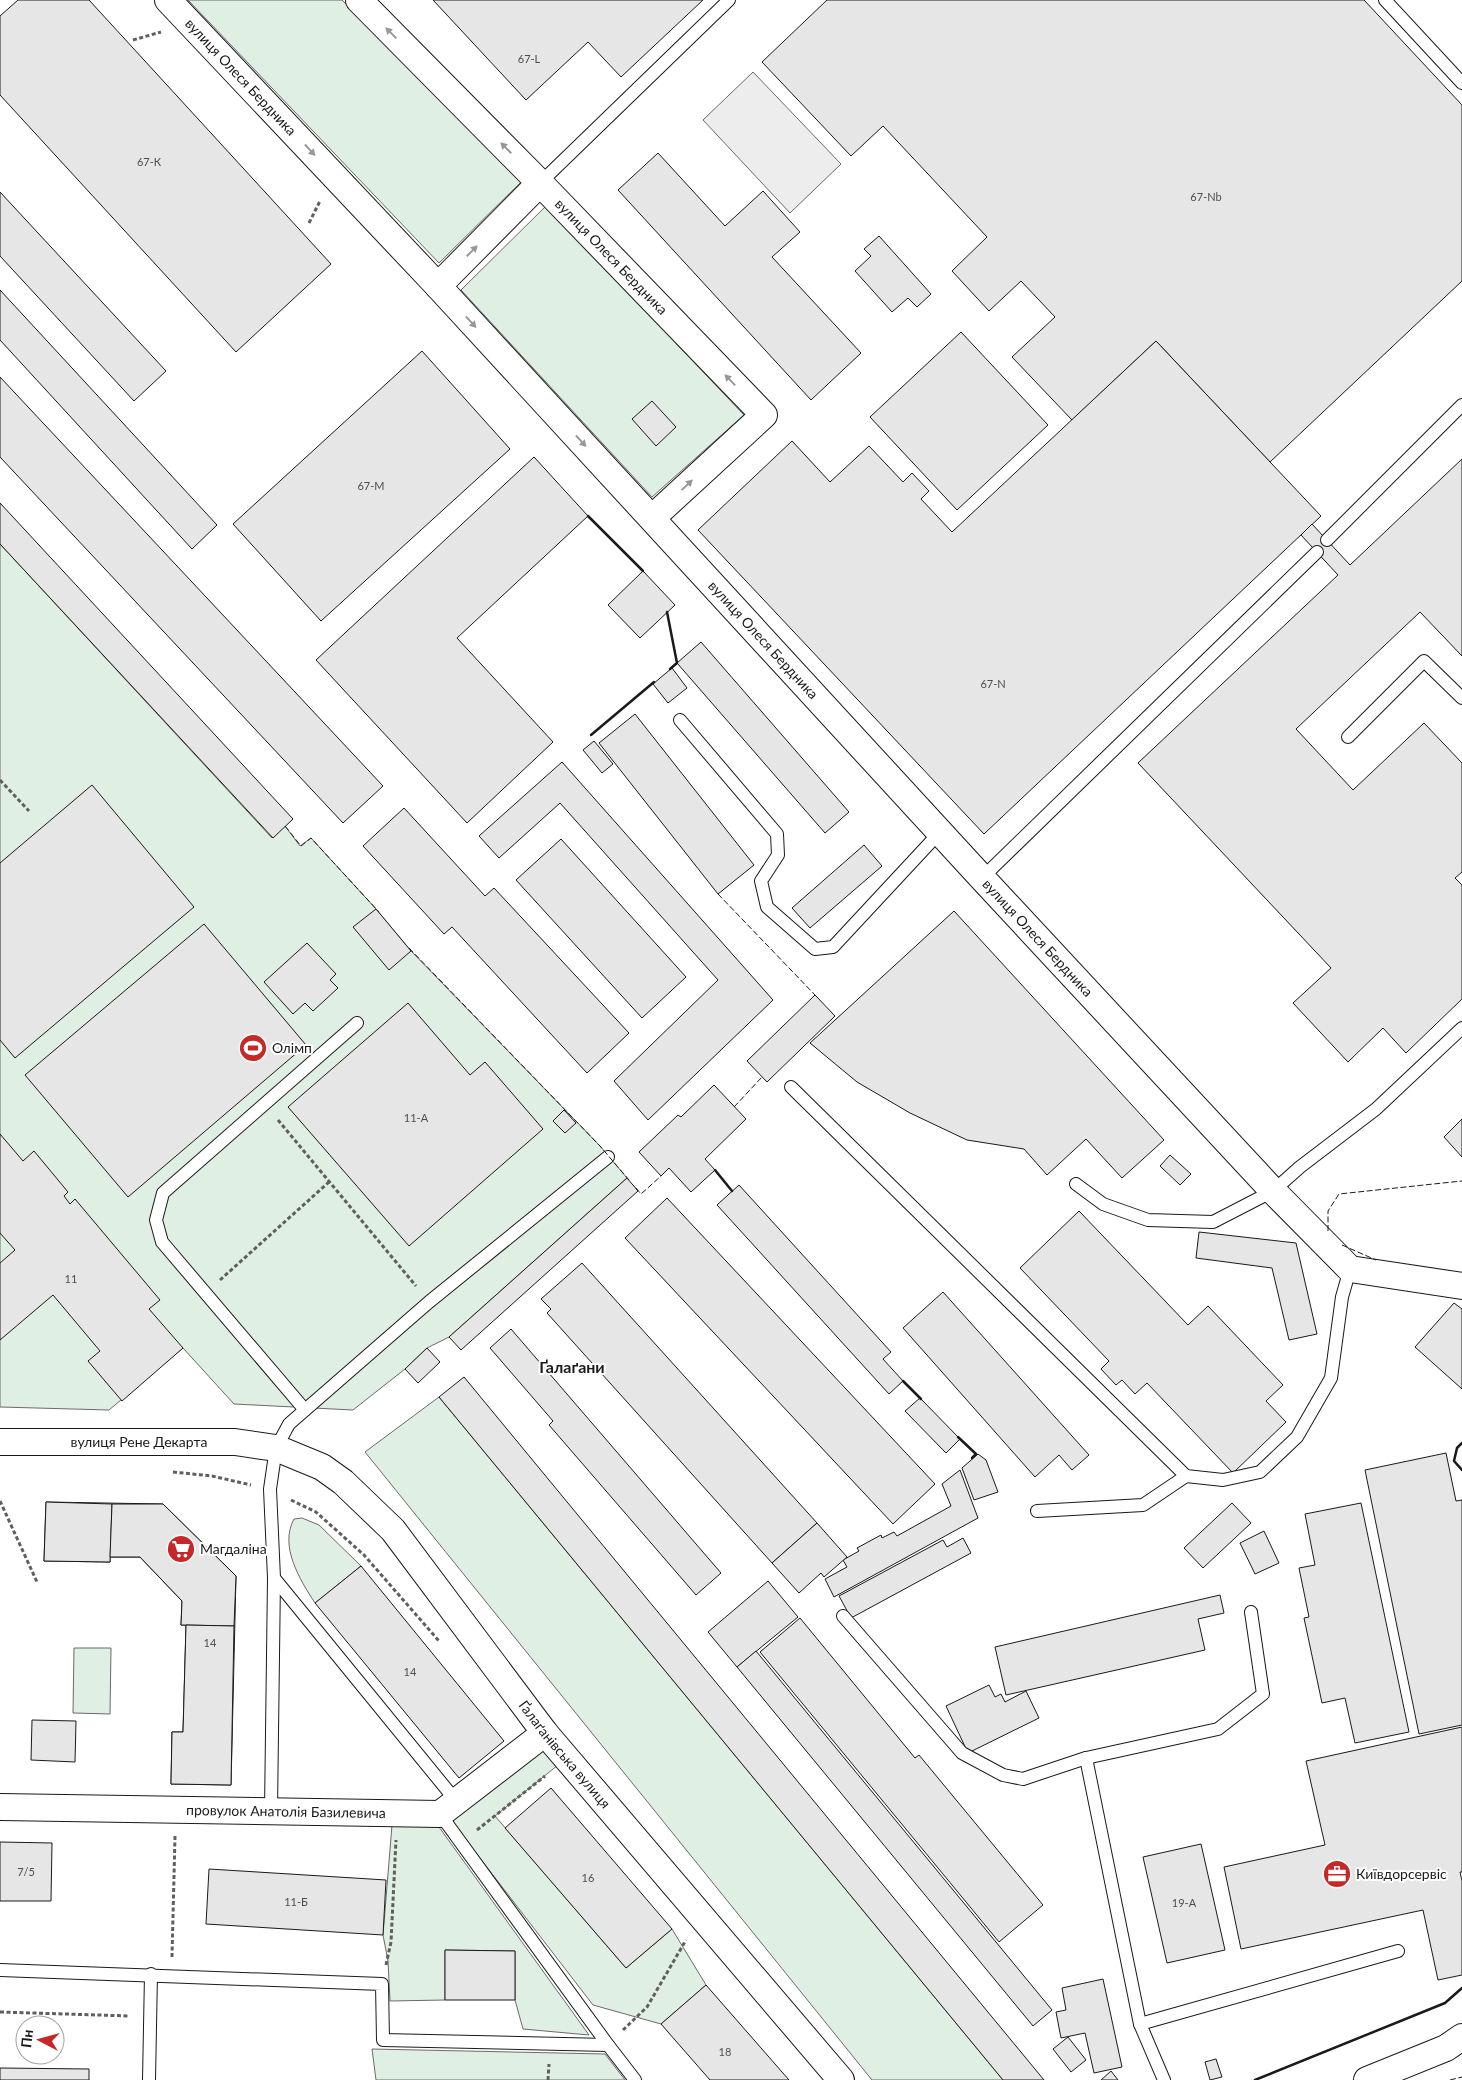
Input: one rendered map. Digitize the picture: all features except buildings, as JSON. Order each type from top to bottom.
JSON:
[{"type":"street","name":"вулиця Олеся Бердника","points":[[168,0],[438,286],[982,878],[1273,1191],[1350,1269]]},
{"type":"street","name":"вулиця Олеся Бердника","points":[[359,0],[540,183],[764,415],[652,518]]},
{"type":"street","points":[[438,286],[540,183]]},
{"type":"street","points":[[1350,1269],[1462,1286]]},
{"type":"street","name":"вулиця Рене Декарта","points":[[0,1442],[235,1442],[276,1448]]},
{"type":"street","name":"Ґалаґанівська вулиця","points":[[276,1448],[322,1466],[343,1482],[394,1530],[544,1733],[841,2080]]},
{"type":"street","points":[[449,1808],[544,1733]]},
{"type":"street","name":"провулок Анатолія Базилевича","points":[[0,1807],[398,1814],[449,1808]]},
{"type":"street","points":[[1367,2080],[1446,2048],[1462,2037]]},
{"type":"lane","points":[[540,183],[729,0]]},
{"type":"lane","points":[[1385,0],[1462,83]]},
{"type":"lane","points":[[1327,540],[1462,405]]},
{"type":"lane","points":[[982,878],[1317,552]]},
{"type":"lane","points":[[1348,737],[1424,661],[1462,698]]},
{"type":"lane","points":[[680,720],[776,834],[778,855],[762,882],[767,907],[815,949],[833,947],[940,832]]},
{"type":"lane","points":[[304,1410],[162,1242],[156,1220],[164,1193],[357,1023]]},
{"type":"lane","points":[[1076,1184],[1103,1204],[1148,1220],[1213,1222],[1273,1191],[1376,1109],[1462,1028]]},
{"type":"lane","points":[[791,1087],[1186,1476],[1223,1480],[1260,1472],[1297,1436],[1331,1378],[1342,1297],[1350,1269]]},
{"type":"lane","points":[[271,1811],[274,1578],[270,1489],[276,1448],[289,1424],[304,1410],[429,1302],[608,1158]]},
{"type":"lane","points":[[1037,1511],[1143,1505],[1186,1476]]},
{"type":"lane","points":[[274,1578],[449,1808],[461,1843],[635,2080]]},
{"type":"lane","points":[[843,1616],[962,1753],[1003,1775],[1023,1779],[1086,1758],[1218,1728],[1263,1694],[1251,1612]]},
{"type":"lane","points":[[1086,1758],[1140,2024],[1164,2080]]},
{"type":"lane","points":[[1140,2024],[1398,1952]]},
{"type":"lane","points":[[0,1970],[151,1974],[382,1984],[382,2040],[608,2045]]},
{"type":"lane","points":[[149,2080],[151,1974]]},
{"type":"path","points":[[133,40],[166,30]]},
{"type":"path","points":[[309,223],[322,198]]},
{"type":"path","points":[[0,780],[29,811]]},
{"type":"path","points":[[264,1104],[429,1302]]},
{"type":"path","points":[[206,1294],[330,1182]]},
{"type":"path","points":[[163,1471],[212,1476],[270,1489],[316,1512],[357,1549],[440,1643]]},
{"type":"path","points":[[0,1501],[37,1582]]},
{"type":"path","points":[[461,1843],[566,1759]]},
{"type":"path","points":[[171,1975],[176,1810]]},
{"type":"path","points":[[382,1984],[391,1942],[398,1814]]},
{"type":"path","points":[[608,2045],[648,2007],[699,1915]]},
{"type":"path","points":[[0,2012],[150,2017]]},
{"type":"green space","points":[[188,0],[342,0],[521,182],[439,263]]},
{"type":"green space","points":[[546,206],[744,415],[652,497],[461,290]]},
{"type":"green space","name":"Олімп","points":[[0,544],[272,838],[285,826],[300,846],[311,838],[376,909],[411,951],[600,1146],[627,1178],[449,1337],[427,1348],[405,1369],[353,1410],[234,1404],[183,1348],[109,1410],[0,1407]]},
{"type":"green space","points":[[439,1397],[1003,2080],[872,2080],[365,1452]]},
{"type":"green space","points":[[302,1518],[319,1525],[361,1566],[315,1603],[303,1584],[290,1551],[290,1529],[294,1519]]},
{"type":"green space","points":[[74,1648],[111,1648],[110,1714],[73,1713]]},
{"type":"green space","points":[[543,1748],[558,1765],[495,1816],[626,1968],[672,1929],[706,1985],[661,2024],[593,2005],[449,1818]]},
{"type":"green space","points":[[392,1825],[439,1827],[589,2035],[523,2029],[515,2000],[515,1951],[445,1950],[445,2000],[390,2001],[388,1961],[383,1935]]},
{"type":"green space","points":[[372,2049],[605,2054],[625,2080],[376,2080]]},
{"type":"shaded area","points":[[753,72],[841,164],[790,213],[703,120]]},
{"type":"fence","points":[[285,826],[301,846],[311,838],[379,912]]},
{"type":"fence","points":[[718,894],[815,995]]},
{"type":"fence","points":[[409,948],[600,1146],[629,1180]]},
{"type":"fence","points":[[734,1107],[762,1077]]},
{"type":"fence","points":[[636,1188],[641,1194],[661,1176]]},
{"type":"fence","points":[[1328,1231],[1328,1211],[1339,1194],[1462,1181]]},
{"type":"fence","points":[[1342,1245],[1376,1260]]},
{"type":"fence","points":[[1450,2080],[1462,2077]]},
{"type":"wall","points":[[588,516],[643,571]]},
{"type":"wall","points":[[667,612],[677,663],[670,669]]},
{"type":"wall","points":[[591,735],[654,682]]},
{"type":"wall","points":[[715,1170],[732,1191]]},
{"type":"wall","points":[[903,1381],[921,1399]]},
{"type":"wall","points":[[958,1437],[976,1454],[972,1458]]},
{"type":"wall","points":[[1462,1443],[1457,1448],[1454,1461],[1462,1470]]},
{"type":"wall","points":[[1255,2080],[1445,2003],[1462,1988]]},
{"type":"place","name":"Олімп","points":[[253,1048]]},
{"type":"place","name":"Магдаліна","points":[[181,1549]]},
{"type":"place","name":"Київдорсервіс","points":[[1337,1874]]},
{"type":"district","name":"Ґалаґани","points":[[572,1367]]}]
